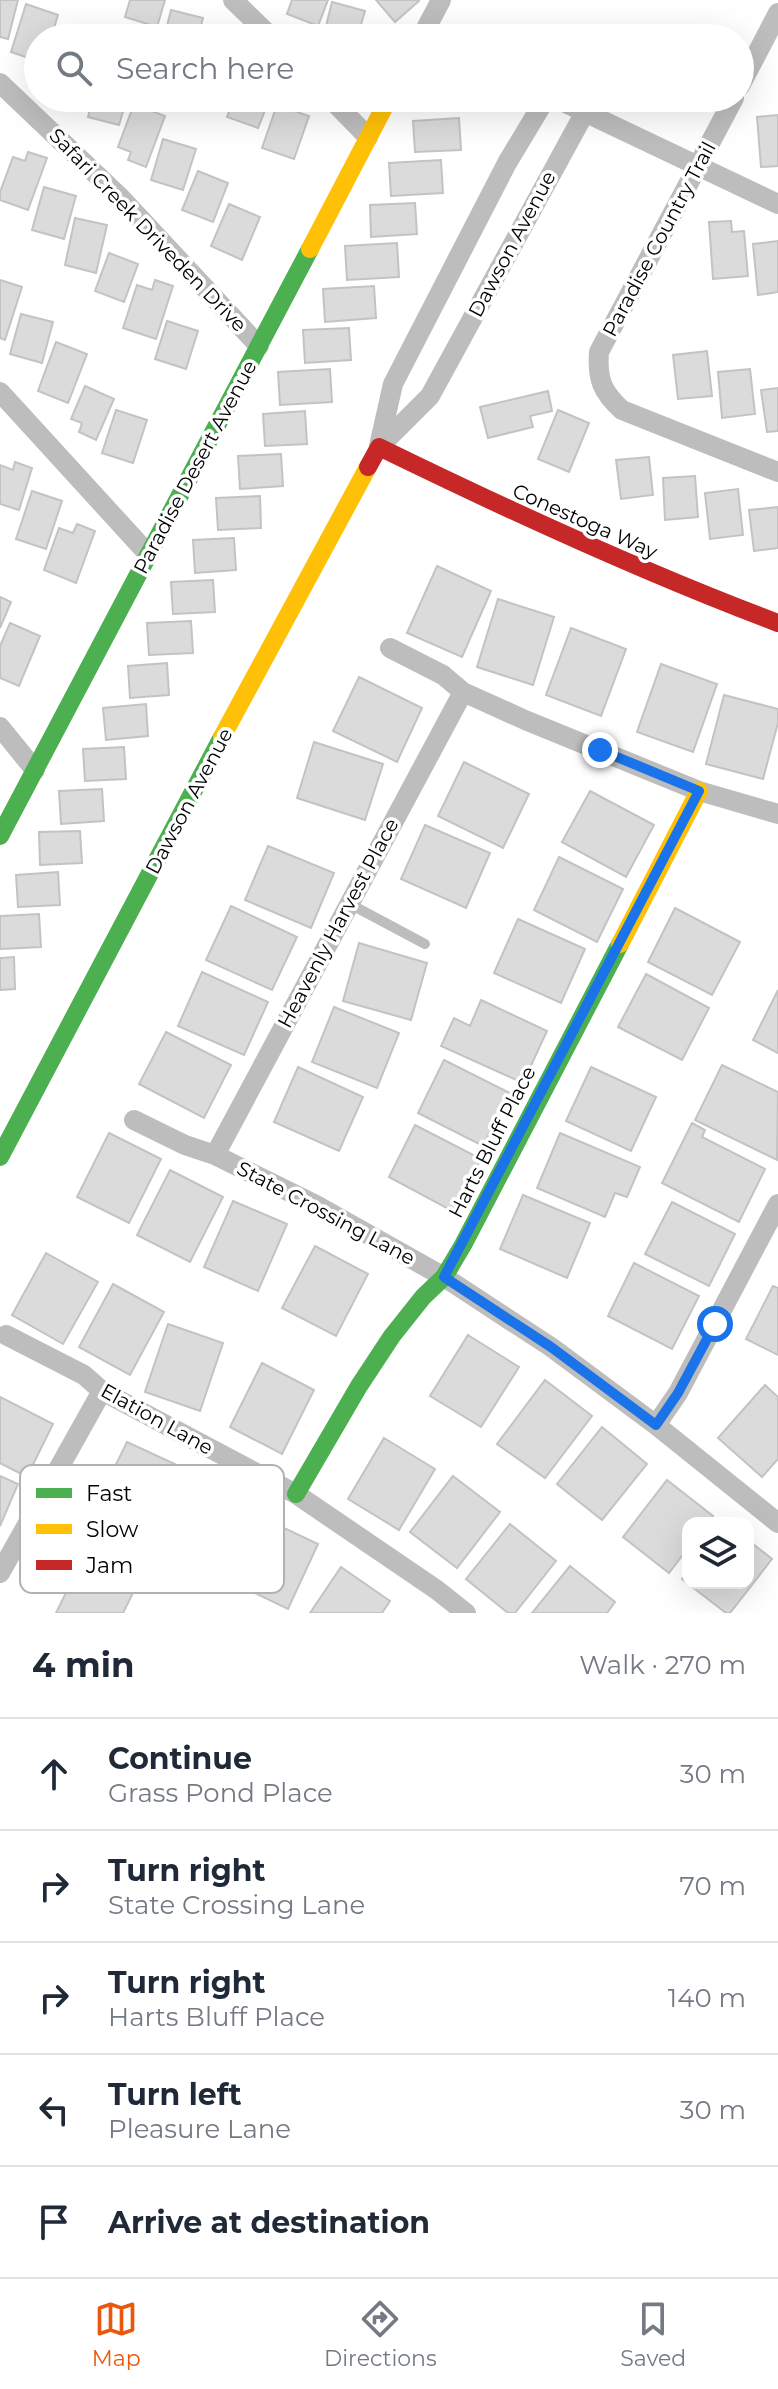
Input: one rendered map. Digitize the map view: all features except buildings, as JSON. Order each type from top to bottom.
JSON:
[{"type":"street","points":[[233,0],[258,24]]},
{"type":"street","points":[[429,24],[441,0]]},
{"type":"street","points":[[754,59],[778,13]]},
{"type":"street","name":"Safari Creek Driveden Drive","points":[[0,83],[24,106]]},
{"type":"street","name":"Safari Creek Driveden Drive","points":[[31,112],[121,198],[259,346]]},
{"type":"street","points":[[344,112],[368,137]]},
{"type":"street","name":"Paradise Desert Avenue","points":[[0,836],[381,112]]},
{"type":"street","name":"Dawson Avenue","points":[[0,1157],[379,447],[393,384],[507,163],[538,112]]},
{"type":"street","points":[[580,112],[778,204]]},
{"type":"street","name":"Paradise Country Trail","points":[[727,112],[599,352],[599,383],[608,398],[622,410],[778,472]]},
{"type":"street","name":"Dawson Avenue","points":[[379,447],[430,396],[584,114]]},
{"type":"street","points":[[0,392],[149,555]]},
{"type":"street","name":"Conestoga Way","points":[[379,447],[514,515],[618,561],[778,623]]},
{"type":"street","points":[[390,648],[443,675],[463,692],[699,791],[778,814]]},
{"type":"street","name":"Heavenly Harvest Place","points":[[215,1155],[463,692]]},
{"type":"street","points":[[0,727],[35,770]]},
{"type":"street","name":"Harts Bluff Place","points":[[296,1494],[392,1336],[423,1297],[444,1277],[699,791]]},
{"type":"street","name":"State Crossing Lane","points":[[134,1120],[185,1145],[215,1155],[316,1205],[444,1277],[551,1347],[656,1425],[778,1523]]},
{"type":"street","points":[[656,1425],[678,1393],[778,1204]]},
{"type":"street","name":"Elation Lane","points":[[6,1335],[84,1375],[102,1391],[241,1465]]},
{"type":"street","points":[[61,1465],[102,1391]]},
{"type":"street","name":"Elation Lane","points":[[284,1488],[437,1590],[466,1613]]},
{"type":"street","points":[[0,1573],[20,1537]]},
{"type":"lane","points":[[348,903],[425,944]]},
{"type":"traffic: fast","points":[[0,836],[310,249]]},
{"type":"traffic: fast","points":[[0,1157],[222,737]]},
{"type":"traffic: fast","points":[[296,1494],[392,1336],[423,1297],[444,1277],[463,1245],[620,944]]},
{"type":"traffic: slow","points":[[310,249],[382,112]]},
{"type":"traffic: slow","points":[[222,737],[368,467]]},
{"type":"traffic: slow","points":[[620,944],[699,791]]},
{"type":"traffic: jam","points":[[368,467],[379,447],[577,540],[778,623]]},
{"type":"route","points":[[600,750],[699,791],[444,1277],[551,1347],[656,1425],[678,1393],[715,1324]]}]
